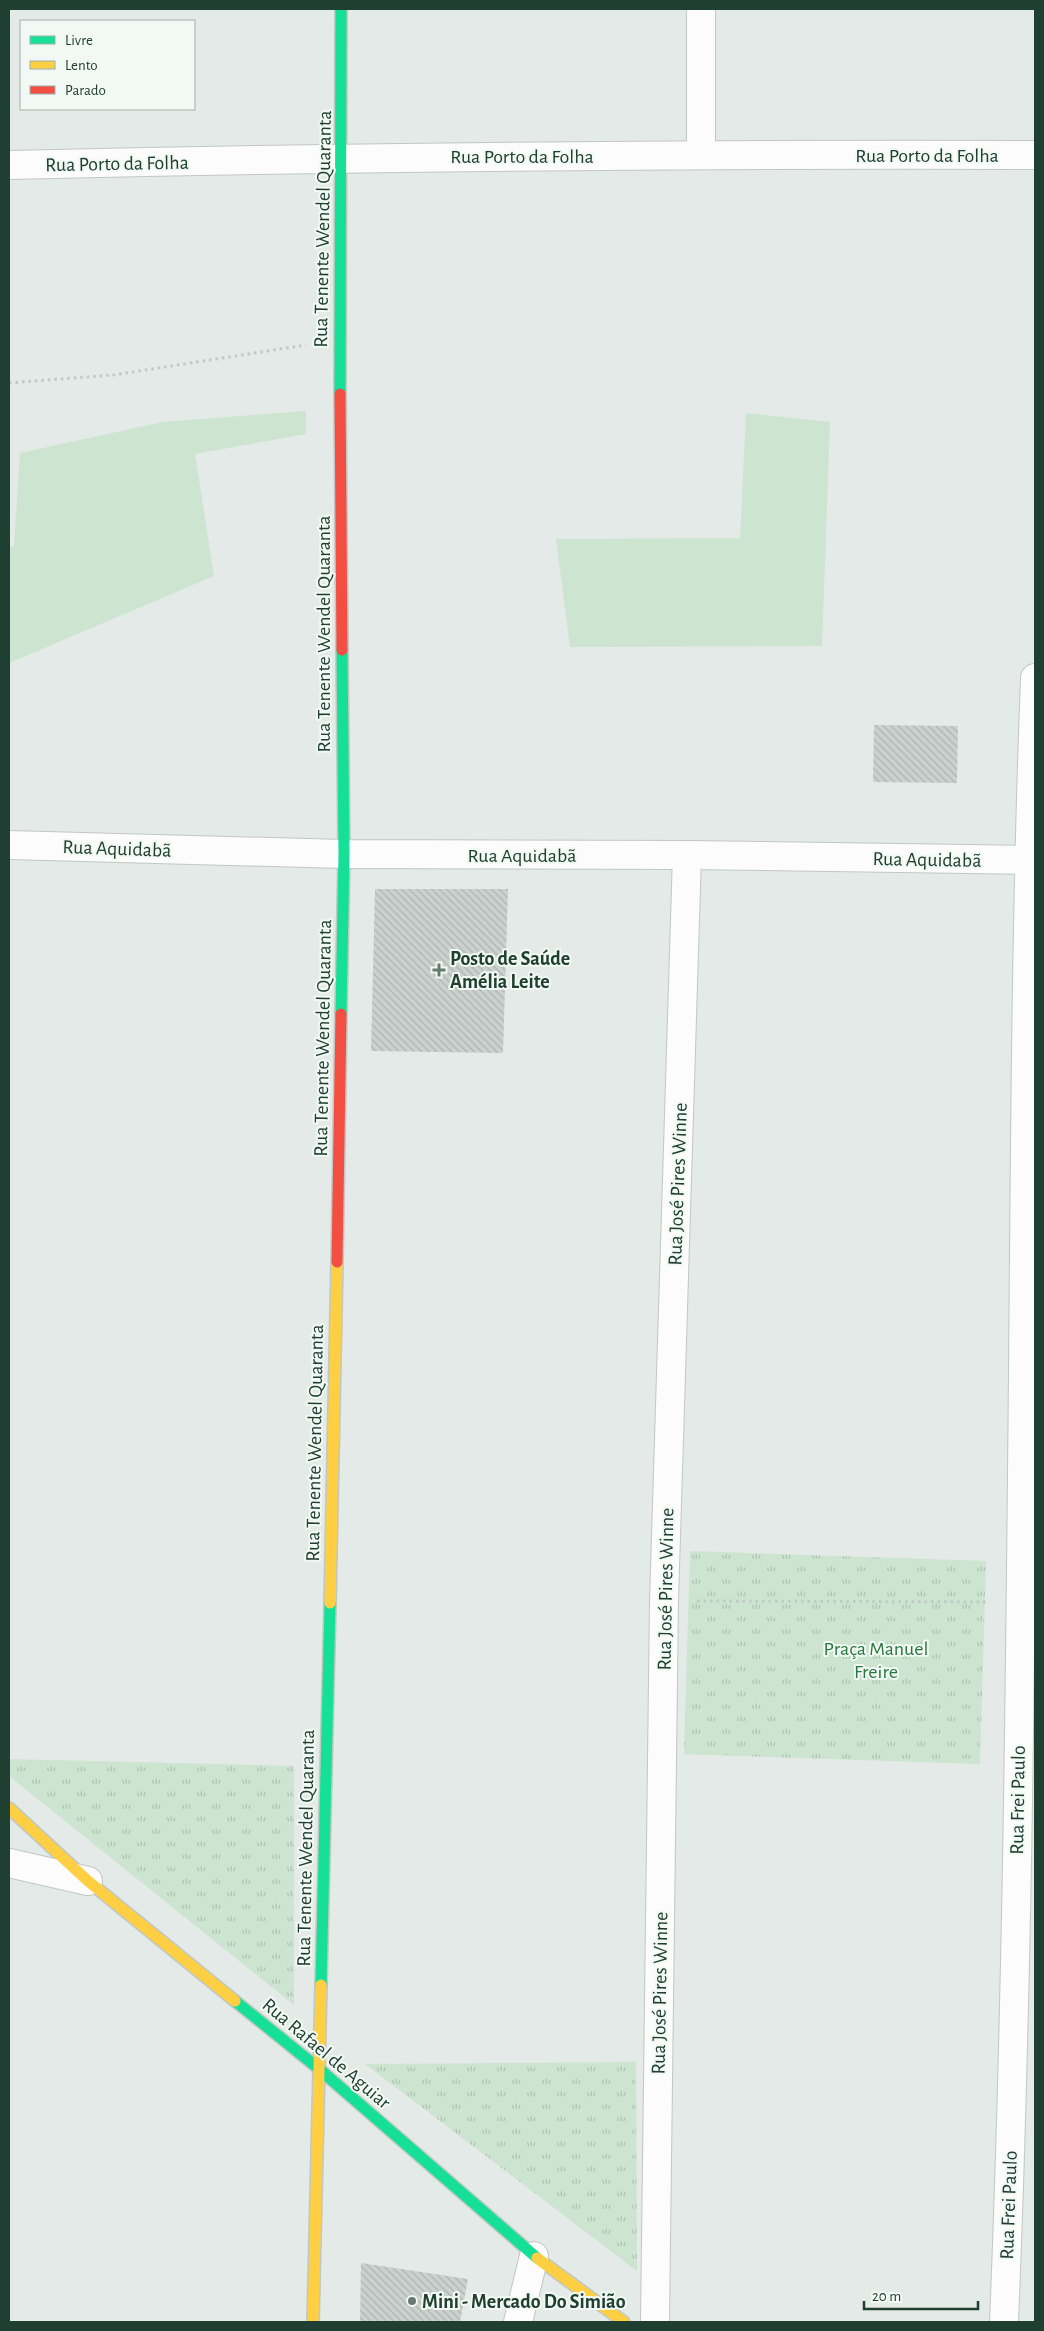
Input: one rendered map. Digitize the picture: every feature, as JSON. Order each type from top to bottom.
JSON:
[{"type":"street","name":"Rua Tenente Wendel Quaranta","points":[[313,2322],[333,1479],[344,854],[339,340],[342,158],[341,9]]},
{"type":"street","points":[[701,154],[702,9]]},
{"type":"street","name":"Rua Porto da Folha","points":[[9,165],[342,158],[701,154],[1035,155]]},
{"type":"street","name":"Rua Frei Paulo","points":[[1004,2322],[1028,1671],[1021,1603],[1035,678]]},
{"type":"street","name":"Rua Aquidabã","points":[[9,845],[344,854],[687,855],[1032,860]]},
{"type":"street","name":"Rua José Pires Winne","points":[[655,2322],[664,1601],[687,855]]},
{"type":"street","name":"Rua Rafael de Aguiar","points":[[9,1808],[88,1880],[318,2068],[534,2256],[624,2322]]},
{"type":"street","points":[[9,1863],[88,1880]]},
{"type":"street","points":[[518,2322],[534,2256]]},
{"type":"path","points":[[9,383],[113,376],[339,340]]},
{"type":"path","points":[[664,1601],[1021,1603]]},
{"type":"green space","points":[[306,411],[306,434],[195,454],[214,576],[9,663],[9,547],[14,547],[20,453],[163,422]]},
{"type":"green space","points":[[746,413],[830,422],[822,646],[570,647],[556,539],[740,538]]},
{"type":"green space","name":"Praça Manuel Freire","points":[[690,1551],[986,1561],[980,1764],[684,1754]]},
{"type":"green space","points":[[9,1759],[294,1766],[294,2005],[9,1776]]},
{"type":"green space","points":[[636,2062],[637,2271],[365,2064]]},
{"type":"building","points":[[874,725],[958,726],[957,783],[873,782]]},
{"type":"building","name":"Posto de Saúde Amélia Leite","points":[[375,889],[508,889],[503,1053],[371,1051]]},
{"type":"building","name":"Mini - Mercado Do Simião","points":[[361,2263],[468,2279],[460,2322],[360,2322]]},
{"type":"traffic: fast","points":[[340,394],[341,9]]},
{"type":"traffic: fast","points":[[341,1014],[344,854],[342,650]]},
{"type":"traffic: fast","points":[[321,1985],[330,1603]]},
{"type":"traffic: fast","points":[[235,2001],[318,2068],[537,2258]]},
{"type":"traffic: slow","points":[[330,1603],[337,1262]]},
{"type":"traffic: slow","points":[[9,1808],[88,1881],[235,2001]]},
{"type":"traffic: slow","points":[[313,2322],[321,1985]]},
{"type":"traffic: slow","points":[[537,2258],[624,2322]]},
{"type":"traffic: jam","points":[[340,394],[342,650]]},
{"type":"traffic: jam","points":[[337,1262],[341,1014]]},
{"type":"place","name":"Posto de Saúde Amélia Leite","points":[[439,970]]},
{"type":"place","name":"Mini - Mercado Do Simião","points":[[412,2301]]}]
